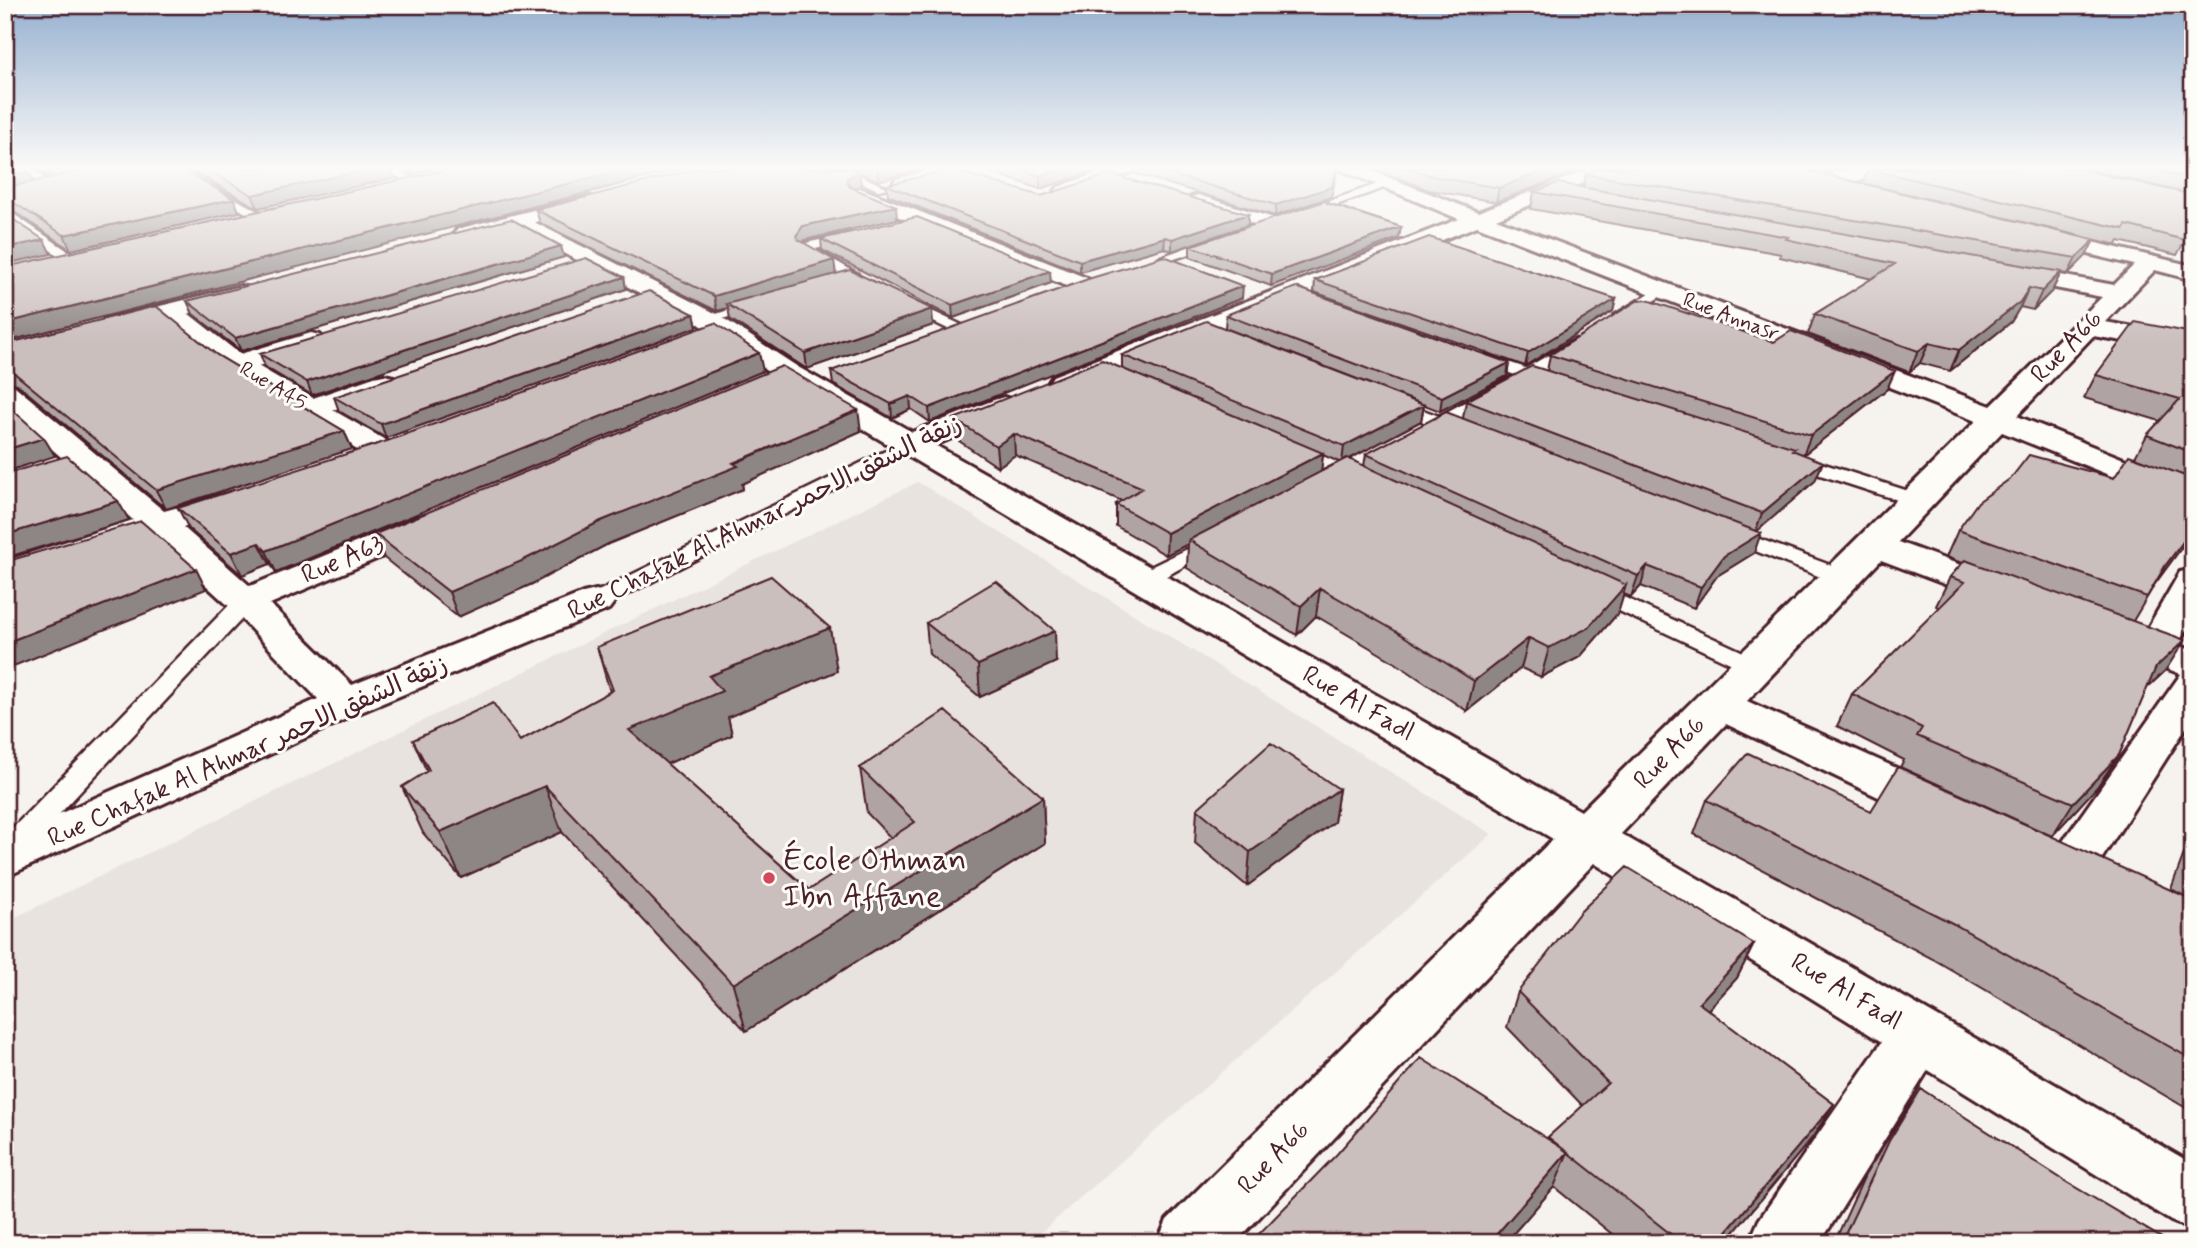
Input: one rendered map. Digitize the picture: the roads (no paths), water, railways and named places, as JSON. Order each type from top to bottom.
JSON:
[{"type":"street","points":[[450,238],[496,226]]},
{"type":"street","name":"Rue Al Fadl","points":[[527,226],[653,291],[704,331],[809,376],[912,443],[1142,580],[1588,837],[2193,1199]]},
{"type":"street","points":[[938,226],[1079,283]]},
{"type":"street","name":"Rue Chafak Al Ahmar زنقة الشفق الاحمر","points":[[912,443],[1281,294],[1459,226]]},
{"type":"street","name":"Rue Annasr","points":[[1492,226],[1997,419],[2193,499]]},
{"type":"street","points":[[2017,229],[2135,277]]},
{"type":"street","points":[[46,265],[100,253]]},
{"type":"street","points":[[1140,265],[1165,258],[1201,271]]},
{"type":"street","points":[[551,271],[591,259]]},
{"type":"street","points":[[1985,268],[2135,277],[2193,273]]},
{"type":"street","points":[[1043,297],[1103,276]]},
{"type":"street","name":"Rue A66","points":[[1190,1243],[2135,277]]},
{"type":"street","points":[[1236,285],[1281,294]]},
{"type":"street","points":[[94,330],[263,287]]},
{"type":"street","points":[[614,305],[653,291]]},
{"type":"street","name":"Rue A45","points":[[170,311],[236,364],[310,408],[396,447],[345,465]]},
{"type":"street","points":[[921,342],[971,324]]},
{"type":"street","points":[[2087,327],[2193,345]]},
{"type":"street","points":[[236,364],[328,337]]},
{"type":"street","points":[[751,389],[809,376]]},
{"type":"street","points":[[310,408],[402,377]]},
{"type":"street","points":[[5,392],[68,465],[159,524],[246,601],[346,704]]},
{"type":"street","points":[[5,573],[93,542],[258,494]]},
{"type":"street","name":"Rue A63","points":[[246,601],[460,511]]},
{"type":"street","points":[[1873,545],[2040,607]]},
{"type":"street","points":[[2155,650],[2193,580]]},
{"type":"street","name":"Rue Chafak Al Ahmar زنقة الشفق الاحمر","points":[[5,857],[346,704],[596,601]]},
{"type":"street","points":[[2091,626],[2193,665]]},
{"type":"street","points":[[2070,867],[2193,684]]},
{"type":"street","points":[[1718,704],[1970,820]]},
{"type":"street","points":[[1782,1243],[1919,1035]]},
{"type":"lane","points":[[23,226],[73,259]]},
{"type":"lane","points":[[1244,232],[1261,226]]},
{"type":"lane","points":[[827,285],[859,280],[808,250],[811,246],[861,234]]},
{"type":"lane","points":[[1165,258],[1230,236]]},
{"type":"lane","points":[[1416,435],[1527,375],[1661,290]]},
{"type":"lane","points":[[889,294],[971,324]]},
{"type":"lane","points":[[1281,294],[1316,299]]},
{"type":"lane","points":[[704,331],[774,300]]},
{"type":"lane","points":[[1202,327],[1227,337]]},
{"type":"lane","points":[[1461,351],[1566,387]]},
{"type":"lane","points":[[1098,369],[1122,379]]},
{"type":"lane","points":[[1377,397],[1479,437]]},
{"type":"lane","name":"Rue Chafak Al Ahmar زنقة الشفق الاحمر","points":[[596,601],[912,443]]},
{"type":"lane","points":[[1774,454],[1917,500]]},
{"type":"lane","points":[[1712,527],[1841,578]]},
{"type":"lane","points":[[1142,580],[1225,536]]},
{"type":"lane","points":[[1581,584],[1755,666]]},
{"type":"lane","points":[[5,857],[246,601]]},
{"type":"place","name":"École Othman Ibn Affane","points":[[769,878]]}]
